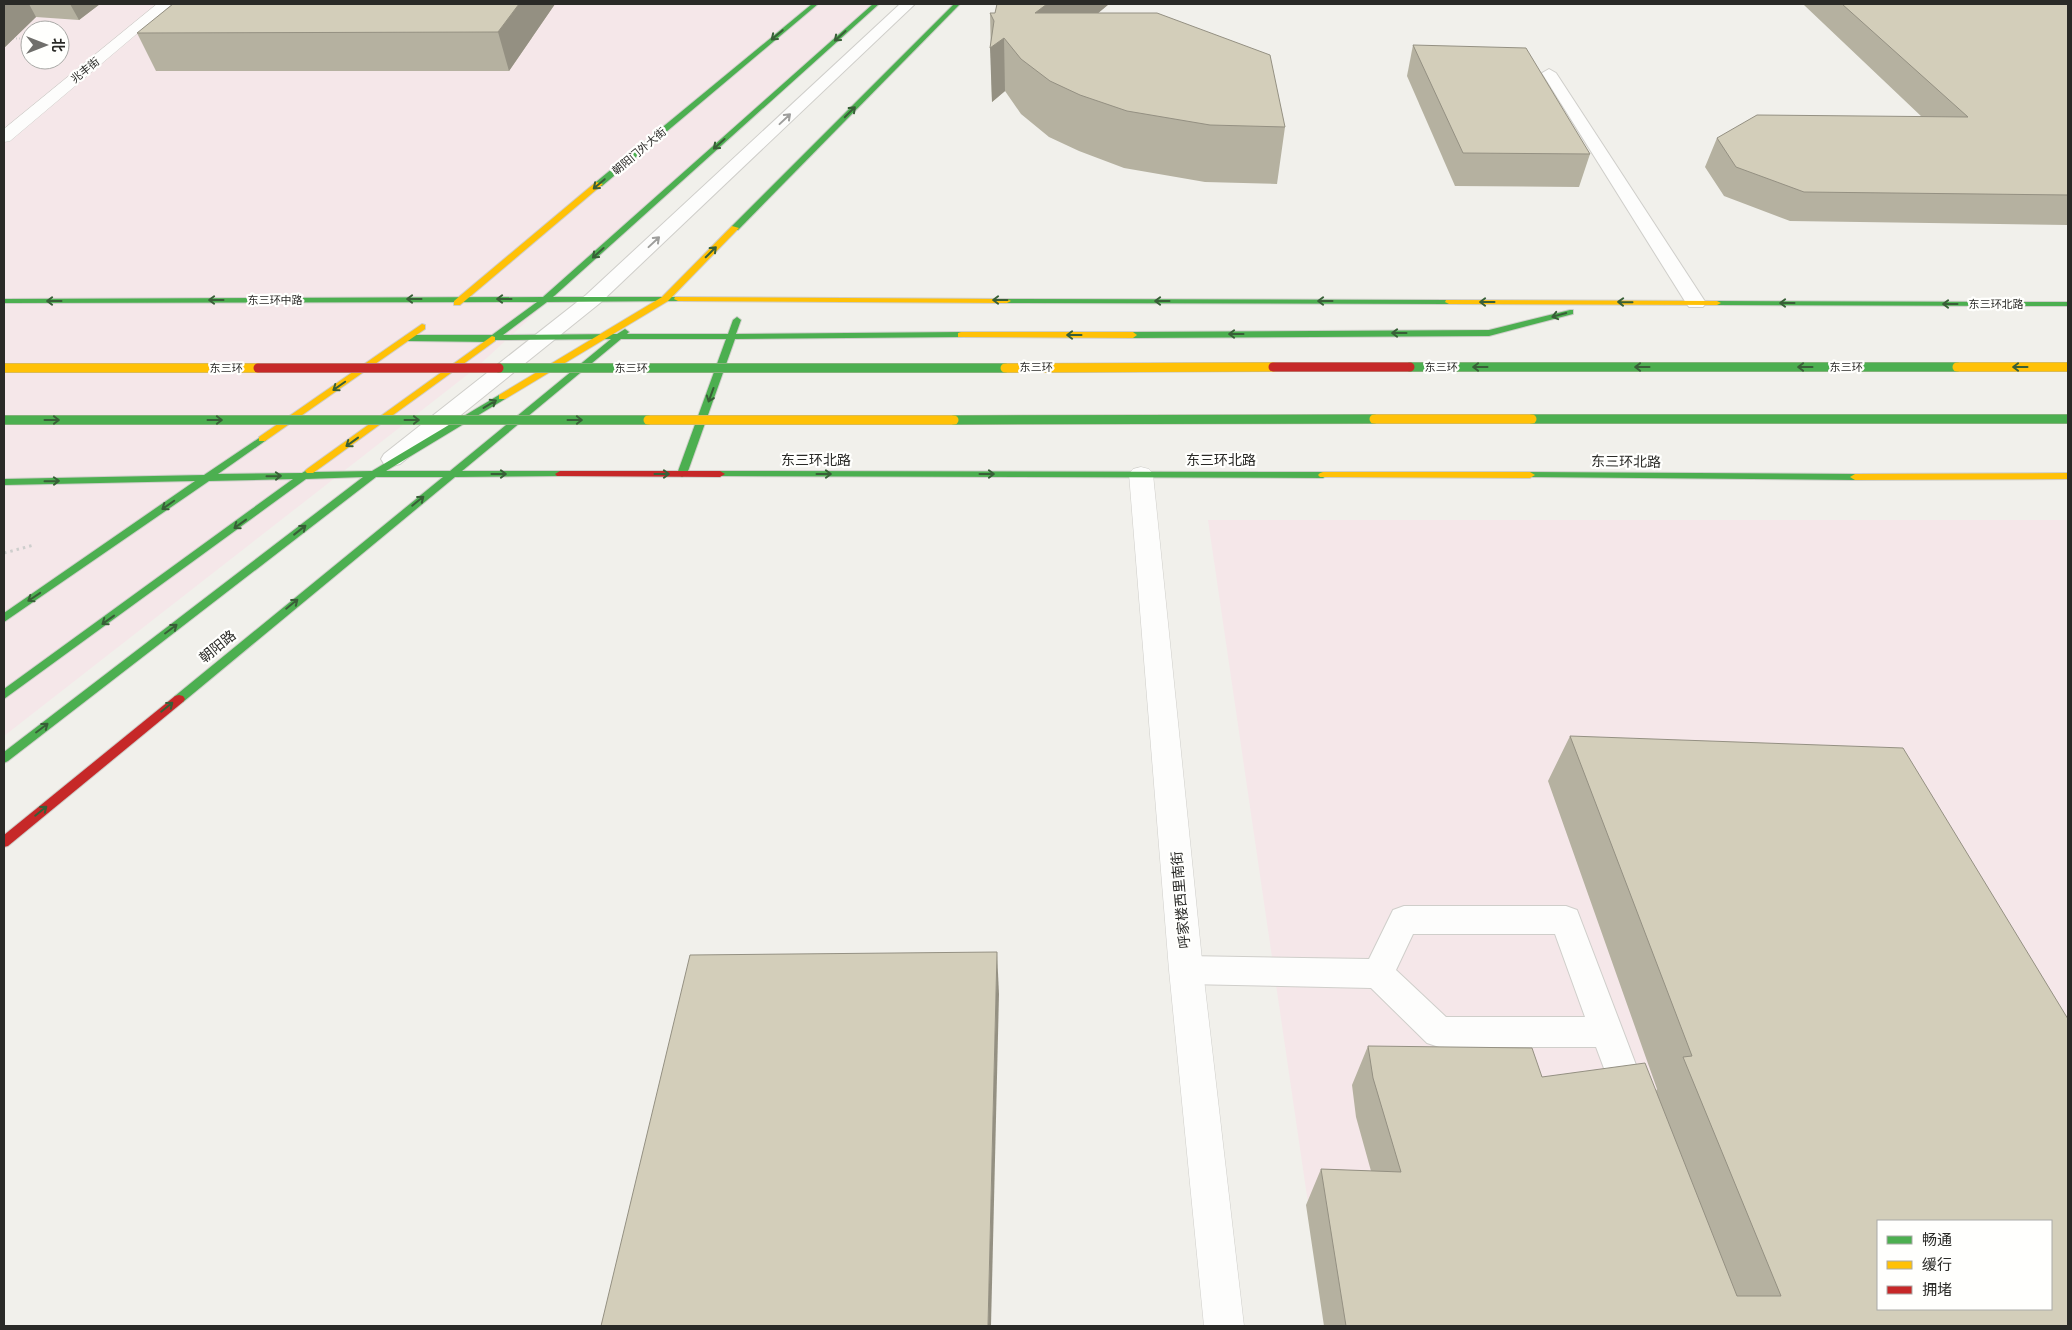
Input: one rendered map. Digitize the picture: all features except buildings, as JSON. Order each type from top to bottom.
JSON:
[{"type":"main road","name":"朝阳门外大街","points":[[447,310],[814,4]]},
{"type":"main road","points":[[4,695],[546,299],[876,4]]},
{"type":"main road","points":[[4,758],[374,474],[665,299],[957,4]]},
{"type":"main road","name":"东三环中路","points":[[4,301],[592,299]]},
{"type":"main road","name":"东三环北路","points":[[592,299],[2068,304]]},
{"type":"main road","name":"朝阳路","points":[[4,842],[665,299]]},
{"type":"main road","points":[[682,474],[744,299]]},
{"type":"main road","points":[[407,338],[1489,333],[1606,302]]},
{"type":"main road","points":[[4,618],[431,321]]},
{"type":"main road","name":"东三环","points":[[4,368],[2068,367]]},
{"type":"main road","points":[[4,420],[2068,419]]},
{"type":"main road","name":"东三环北路","points":[[208,477],[374,474],[2068,476]]},
{"type":"main road","points":[[4,482],[208,477]]},
{"type":"street","name":"兆丰街","points":[[4,137],[165,4]]},
{"type":"street","name":"呼家楼西里南街","points":[[1140,474],[1186,970],[1224,1326]]},
{"type":"lane","points":[[374,474],[592,299],[908,4]]},
{"type":"lane","points":[[1549,73],[1696,303]]},
{"type":"lane","points":[[1378,974],[1404,920],[1566,920],[1646,1133]]},
{"type":"lane","points":[[1186,970],[1378,974],[1439,1032],[1607,1032]]},
{"type":"path","points":[[4,38],[20,39]]},
{"type":"shaded area","points":[[4,4],[879,4],[620,235],[476,368],[4,736]]},
{"type":"shaded area","points":[[1208,520],[2068,520],[2068,1326],[1326,1326]]},
{"type":"traffic: fast","points":[[599,184],[815,4]]},
{"type":"traffic: fast","points":[[492,339],[546,299],[876,4]]},
{"type":"traffic: fast","points":[[735,228],[957,4]]},
{"type":"traffic: fast","points":[[4,301],[678,299]]},
{"type":"traffic: fast","points":[[1007,301],[1449,302]]},
{"type":"traffic: fast","points":[[1717,303],[2068,304]]},
{"type":"traffic: fast","points":[[1133,335],[1489,333],[1570,312]]},
{"type":"traffic: fast","points":[[682,474],[737,320]]},
{"type":"traffic: fast","points":[[179,699],[625,332]]},
{"type":"traffic: fast","points":[[407,338],[961,335]]},
{"type":"traffic: fast","points":[[1410,367],[1957,367]]},
{"type":"traffic: fast","points":[[499,368],[1005,368]]},
{"type":"traffic: fast","points":[[4,758],[374,474],[502,397]]},
{"type":"traffic: fast","points":[[954,420],[1374,419]]},
{"type":"traffic: fast","points":[[1532,419],[2068,419]]},
{"type":"traffic: fast","points":[[4,420],[648,420]]},
{"type":"traffic: fast","points":[[4,618],[262,439]]},
{"type":"traffic: fast","points":[[4,695],[310,471]]},
{"type":"traffic: fast","points":[[4,482],[374,474],[560,474]]},
{"type":"traffic: fast","points":[[720,474],[1323,475]]},
{"type":"traffic: fast","points":[[1530,475],[1855,477]]},
{"type":"traffic: slow","points":[[457,303],[599,184]]},
{"type":"traffic: slow","points":[[502,397],[665,299],[735,228]]},
{"type":"traffic: slow","points":[[678,299],[1007,301]]},
{"type":"traffic: slow","points":[[1449,302],[1717,303]]},
{"type":"traffic: slow","points":[[262,439],[422,327]]},
{"type":"traffic: slow","points":[[961,335],[1133,335]]},
{"type":"traffic: slow","points":[[310,471],[492,339]]},
{"type":"traffic: slow","points":[[1005,368],[1273,367]]},
{"type":"traffic: slow","points":[[1957,367],[2068,367]]},
{"type":"traffic: slow","points":[[4,368],[258,368]]},
{"type":"traffic: slow","points":[[1374,419],[1532,419]]},
{"type":"traffic: slow","points":[[648,420],[954,420]]},
{"type":"traffic: slow","points":[[1323,475],[1530,475]]},
{"type":"traffic: slow","points":[[1855,477],[2068,476]]},
{"type":"traffic: jam","points":[[1273,367],[1410,367]]},
{"type":"traffic: jam","points":[[258,368],[499,368]]},
{"type":"traffic: jam","points":[[560,474],[720,474]]},
{"type":"traffic: jam","points":[[4,842],[179,699]]}]
